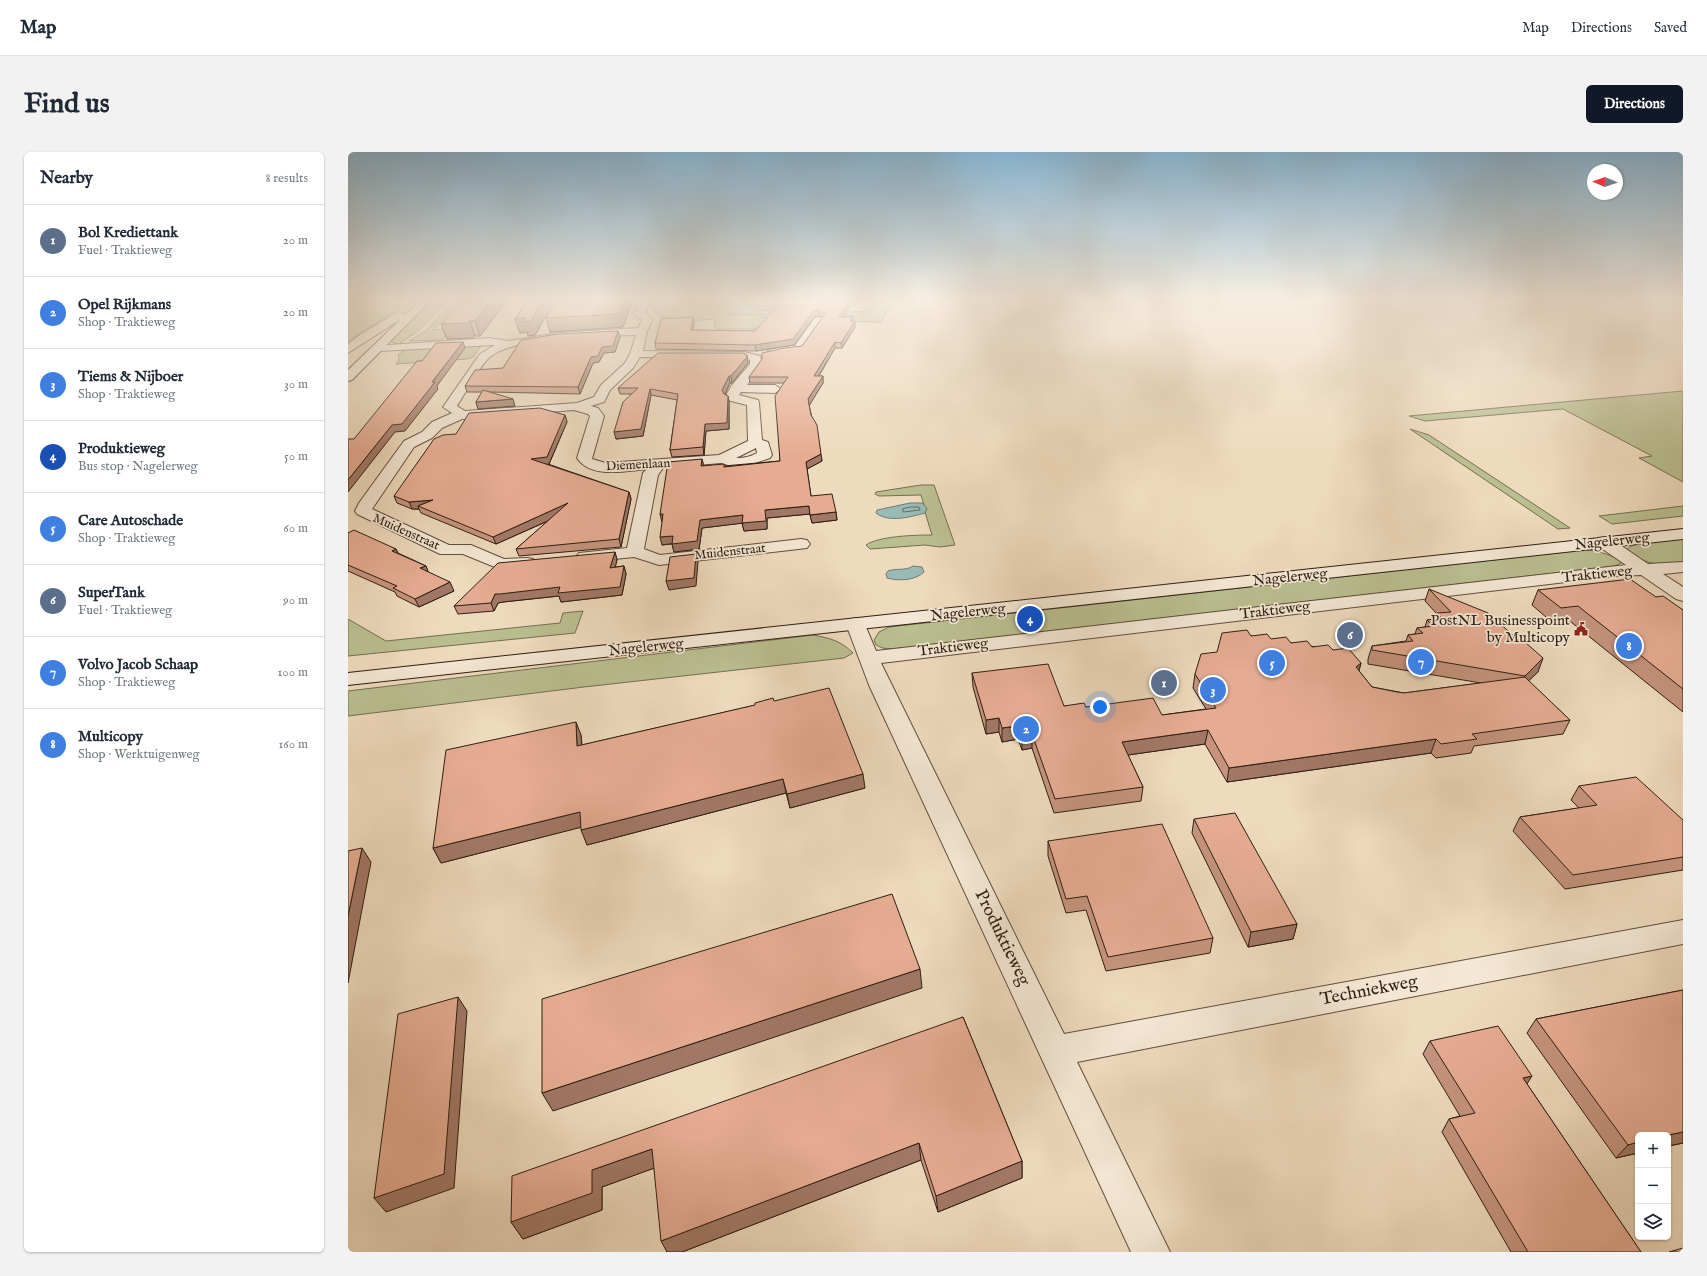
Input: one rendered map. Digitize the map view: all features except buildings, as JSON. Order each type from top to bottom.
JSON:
[{"type":"street","points":[[348,377],[376,350]]},
{"type":"street","points":[[459,415],[459,411],[450,407],[450,404],[484,356],[491,350]]},
{"type":"street","points":[[578,407],[599,399],[601,392],[615,380],[617,376],[635,358],[637,350]]},
{"type":"street","points":[[636,354],[744,355],[754,357],[779,350]]},
{"type":"street","points":[[736,388],[756,363],[757,359],[754,357]]},
{"type":"street","points":[[736,388],[774,389]]},
{"type":"street","name":"Diemenlaan","points":[[459,415],[578,407],[593,411],[597,415],[583,456],[585,460],[604,468],[617,467],[653,471],[722,459],[732,463],[756,460],[765,456],[763,445],[756,443],[753,403],[731,397],[736,388]]},
{"type":"street","name":"Muidenstraat","points":[[459,415],[437,425],[427,435],[409,444],[367,503],[363,511],[446,550],[465,549],[502,565],[543,561]]},
{"type":"street","points":[[635,552],[653,471]]},
{"type":"street","name":"Nagelerweg","points":[[348,679],[1683,534]]},
{"type":"street","points":[[1604,542],[1683,595]]},
{"type":"street","name":"Muidenstraat","points":[[567,559],[635,552],[660,560],[801,544]]},
{"type":"street","name":"Traktieweg","points":[[868,658],[1608,572],[1683,567]]},
{"type":"street","name":"Produktieweg","points":[[856,624],[868,658],[1151,1252]]},
{"type":"street","name":"Techniekweg","points":[[1055,1051],[1683,932]]},
{"type":"green space","points":[[403,350],[478,350],[473,357],[467,359],[396,364],[399,360],[398,355]]},
{"type":"green space","points":[[1683,391],[1683,482],[1639,458],[1652,456],[1563,409],[1425,421],[1409,416]]},
{"type":"green space","points":[[1410,429],[1429,435],[1570,528],[1558,529]]},
{"type":"green space","points":[[921,485],[934,485],[955,545],[940,547],[925,545],[870,549],[866,545],[879,540],[916,535],[932,535],[925,512],[927,508],[924,505],[921,495],[879,496],[875,494],[876,492]]},
{"type":"green space","points":[[1683,506],[1683,516],[1612,524],[1599,516]]},
{"type":"green space","points":[[1683,539],[1683,562],[1660,564],[1649,562],[1628,552],[1627,549],[1637,544],[1662,540]]},
{"type":"green space","points":[[1582,550],[1606,554],[1620,560],[1621,563],[1615,566],[893,649],[882,648],[876,645],[874,640],[879,632],[889,627]]},
{"type":"green space","points":[[583,611],[575,633],[348,656],[348,619],[386,641],[560,623],[563,613]]},
{"type":"green space","points":[[813,635],[825,637],[835,641],[853,653],[844,658],[584,687],[348,716],[348,691]]},
{"type":"water","points":[[910,503],[922,503],[927,508],[925,513],[900,518],[887,518],[876,513],[877,510]]},
{"type":"water","points":[[913,566],[922,567],[924,572],[916,577],[906,580],[887,578],[886,574],[888,571],[910,568]]},
{"type":"place","name":"Produktieweg","points":[[1030,619]]},
{"type":"place","name":"PostNL Businesspoint by Multicopy","points":[[1581,629]]},
{"type":"place","name":"SuperTank","points":[[1350,635]]},
{"type":"place","name":"Multicopy","points":[[1629,646]]},
{"type":"place","name":"Volvo Jacob Schaap","points":[[1421,662]]},
{"type":"place","name":"Care Autoschade","points":[[1272,663]]},
{"type":"place","name":"Bol Krediettank","points":[[1164,683]]},
{"type":"place","name":"Tiems & Nijboer","points":[[1213,690]]},
{"type":"place","name":"Opel Rijkmans","points":[[1026,729]]}]
